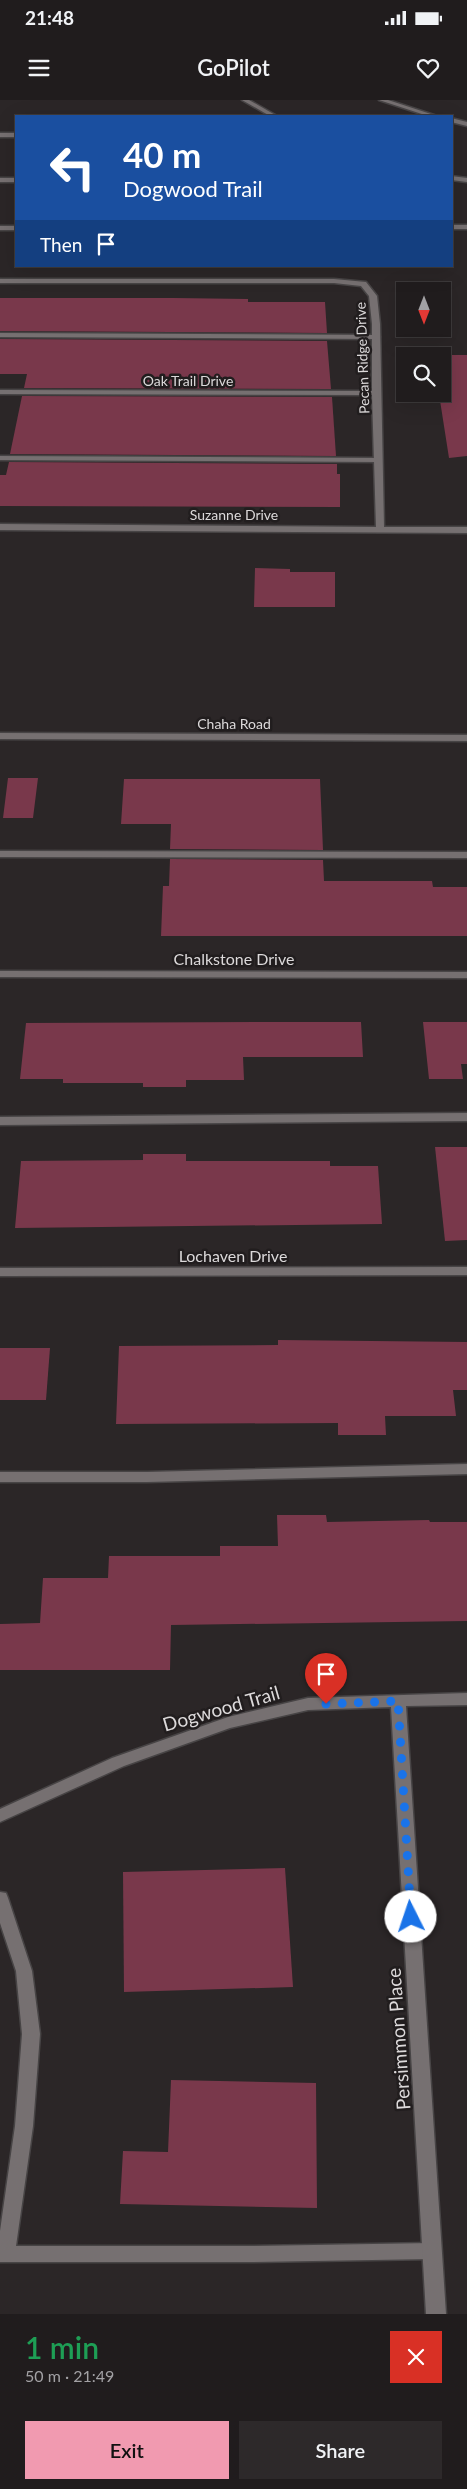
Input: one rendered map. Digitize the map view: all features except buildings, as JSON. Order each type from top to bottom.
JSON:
[{"type":"street","points":[[245,100],[272,115]]},
{"type":"street","points":[[382,100],[431,115]]},
{"type":"street","points":[[453,120],[467,124]]},
{"type":"street","points":[[0,135],[15,135]]},
{"type":"street","points":[[453,178],[467,180]]},
{"type":"street","points":[[0,180],[15,180]]},
{"type":"street","points":[[453,227],[467,227]]},
{"type":"street","points":[[0,228],[15,228]]},
{"type":"street","name":"Pecan Ridge Drive","points":[[0,281],[334,281],[363,284],[373,296],[376,337],[380,528]]},
{"type":"street","points":[[0,335],[376,337]]},
{"type":"street","name":"Oak Trail Drive","points":[[0,392],[376,394]]},
{"type":"street","points":[[0,458],[378,460]]},
{"type":"street","name":"Suzanne Drive","points":[[0,527],[467,530]]},
{"type":"street","name":"Chaha Road","points":[[0,736],[467,738]]},
{"type":"street","points":[[0,854],[467,855]]},
{"type":"street","name":"Chalkstone Drive","points":[[0,974],[467,975]]},
{"type":"street","points":[[0,1121],[467,1117]]},
{"type":"street","name":"Lochaven Drive","points":[[0,1272],[467,1271]]},
{"type":"street","points":[[0,1476],[147,1477],[467,1469]]},
{"type":"street","name":"Dogwood Trail","points":[[0,1816],[118,1762],[228,1723],[308,1704],[467,1699]]},
{"type":"street","name":"Persimmon Place","points":[[398,1701],[436,2314]]},
{"type":"street","points":[[0,1898],[24,1971],[31,2034],[24,2126],[3,2254],[251,2254],[432,2251]]},
{"type":"route","points":[[326,1704],[398,1701],[411,1917]]}]
